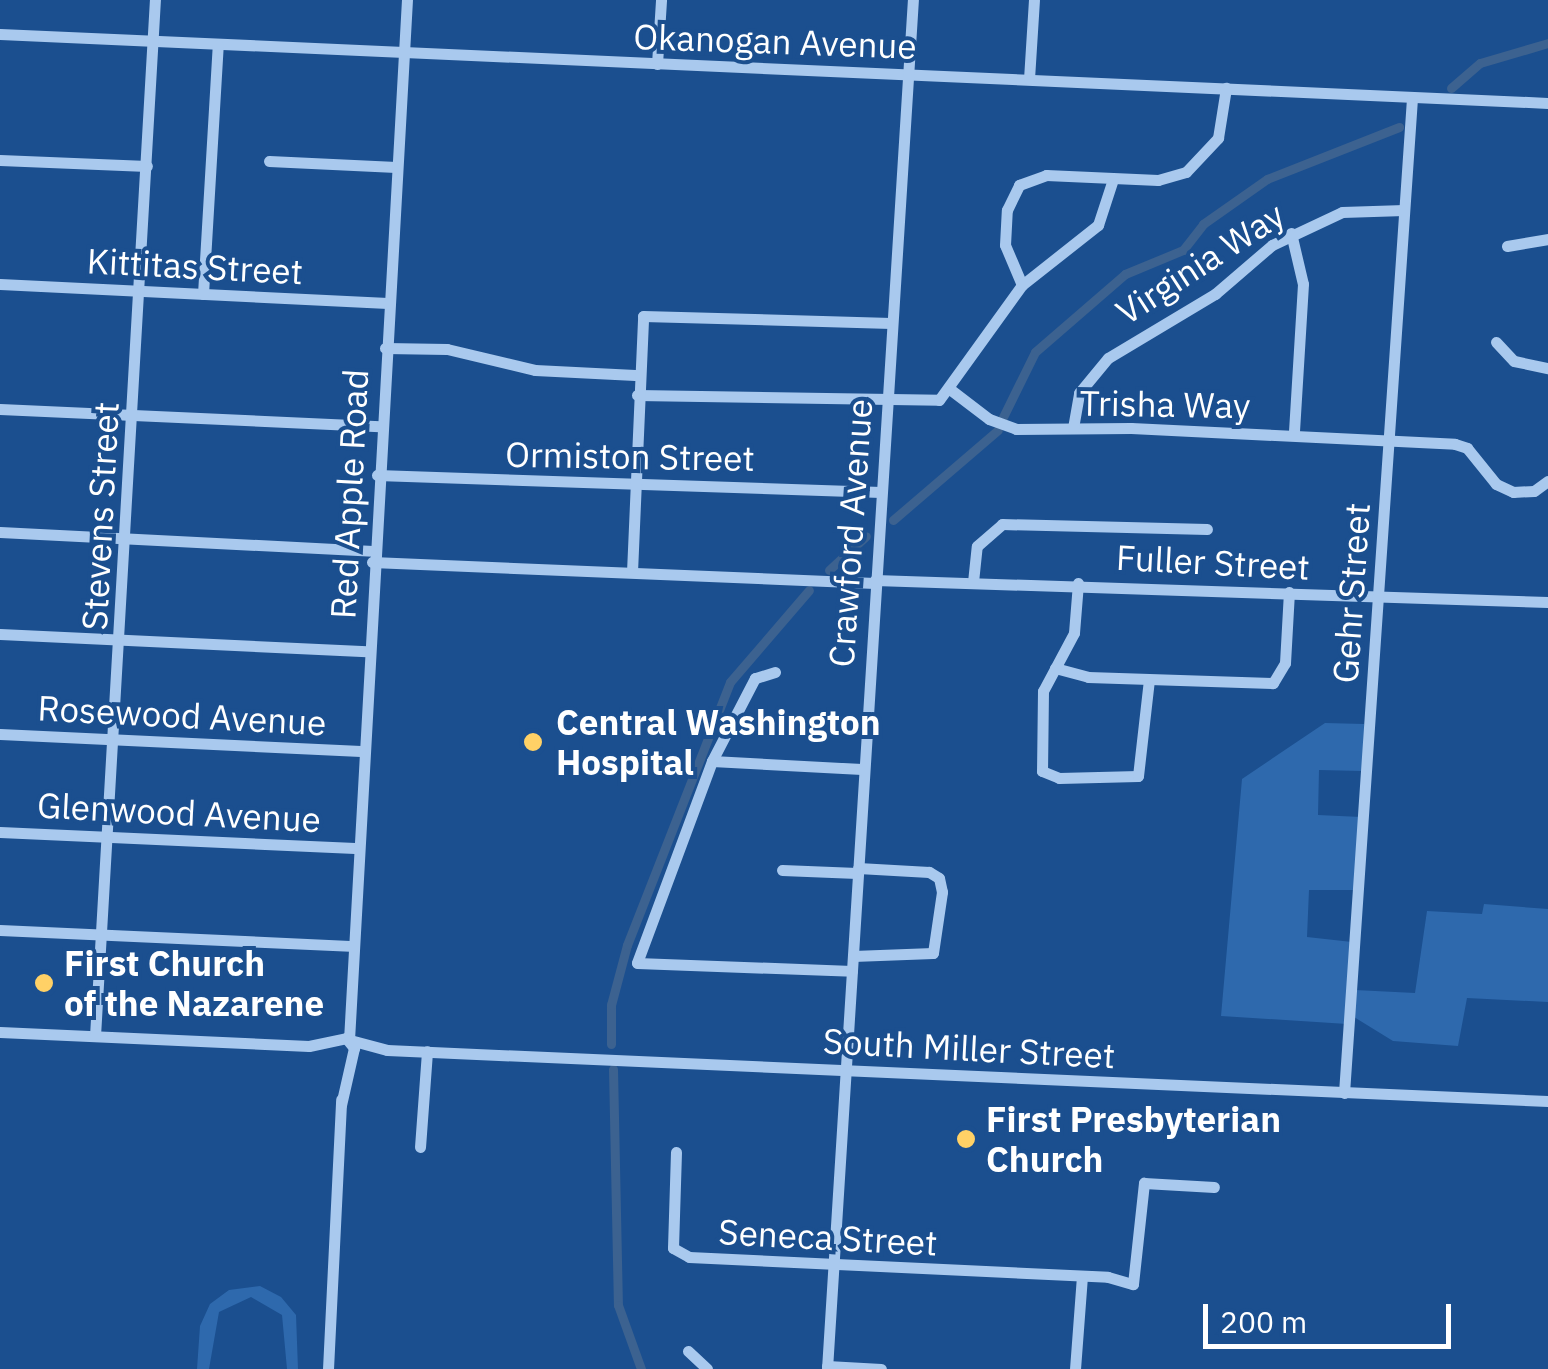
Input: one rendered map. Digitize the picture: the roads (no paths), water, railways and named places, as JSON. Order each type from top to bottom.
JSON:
[{"type":"street","name":"Stevens Street","points":[[95,1036],[121,639],[155,0]]},
{"type":"street","name":"Red Apple Road","points":[[328,1369],[355,848],[407,0]]},
{"type":"street","points":[[657,64],[661,0]]},
{"type":"street","name":"Crawford Avenue","points":[[827,1368],[906,73],[914,0]]},
{"type":"street","points":[[1029,79],[1034,0]]},
{"type":"street","name":"Okanogan Avenue","points":[[0,34],[1548,103]]},
{"type":"street","points":[[202,294],[218,45]]},
{"type":"street","points":[[1022,286],[1008,264],[1005,245],[1014,190],[1037,176],[1158,180],[1186,172],[1218,138],[1226,88]]},
{"type":"street","name":"Gehr Street","points":[[1344,1093],[1412,97]]},
{"type":"street","points":[[0,160],[148,166]]},
{"type":"street","points":[[269,162],[396,167]]},
{"type":"street","points":[[637,395],[928,404],[951,390],[986,329],[1022,286],[1098,225],[1113,179]]},
{"type":"street","name":"Virginia Way","points":[[1074,428],[1079,393],[1108,358],[1215,294],[1291,234],[1359,209],[1404,210]]},
{"type":"street","points":[[1291,234],[1303,284],[1294,434]]},
{"type":"street","points":[[1508,246],[1548,239]]},
{"type":"street","name":"Kittitas Street","points":[[0,284],[388,303]]},
{"type":"street","points":[[632,572],[636,375],[643,316],[658,313],[891,323]]},
{"type":"street","points":[[1496,342],[1514,361],[1548,368]]},
{"type":"street","points":[[385,348],[447,349],[536,370],[636,375]]},
{"type":"street","name":"Trisha Way","points":[[951,390],[1016,429],[1390,439],[1468,448],[1496,484],[1513,492],[1534,490],[1548,480]]},
{"type":"street","points":[[0,409],[380,426]]},
{"type":"street","name":"Ormiston Street","points":[[377,476],[881,492]]},
{"type":"street","points":[[973,582],[978,546],[1002,524],[1206,530]]},
{"type":"street","name":"Fuller Street","points":[[0,532],[632,572],[875,581],[1078,583],[1548,602]]},
{"type":"street","points":[[1078,583],[1074,633],[1043,691],[1038,759],[1049,777],[1138,776],[1149,680]]},
{"type":"street","points":[[1055,668],[1079,677],[1278,680],[1285,663],[1289,592]]},
{"type":"street","points":[[0,634],[367,650]]},
{"type":"street","points":[[775,672],[755,678],[712,762],[637,963],[852,972]]},
{"type":"street","name":"Rosewood Avenue","points":[[0,734],[361,751]]},
{"type":"street","points":[[712,762],[862,769]]},
{"type":"street","name":"Glenwood Avenue","points":[[0,832],[355,848]]},
{"type":"street","points":[[782,870],[928,872],[939,878],[942,892],[932,953],[854,956]]},
{"type":"street","points":[[0,930],[350,946]]},
{"type":"street","name":"South Miller Street","points":[[0,1032],[1548,1101]]},
{"type":"street","points":[[420,1147],[428,1051]]},
{"type":"street","name":"Seneca Street","points":[[676,1152],[672,1248],[678,1255],[1082,1276],[1137,1283],[1144,1184],[1214,1187]]},
{"type":"street","points":[[1074,1369],[1082,1276]]},
{"type":"street","points":[[688,1351],[707,1369]]},
{"type":"street","points":[[827,1368],[881,1369]]},
{"type":"waterway","points":[[1451,88],[1480,63],[1548,43]]},
{"type":"waterway","points":[[1003,417],[1035,352],[1125,274],[1183,250],[1203,224],[1267,179],[1399,127]]},
{"type":"waterway","points":[[893,520],[998,430]]},
{"type":"waterway","points":[[829,570],[866,536]]},
{"type":"waterway","points":[[611,1044],[611,1005],[627,945],[730,682],[809,590]]},
{"type":"waterway","points":[[613,1069],[618,1305],[641,1369]]},
{"type":"place","name":"Central Washington Hospital","points":[[533,742]]},
{"type":"place","name":"First Church of the Nazarene","points":[[44,983]]},
{"type":"place","name":"First Presbyterian Church","points":[[966,1139]]}]
